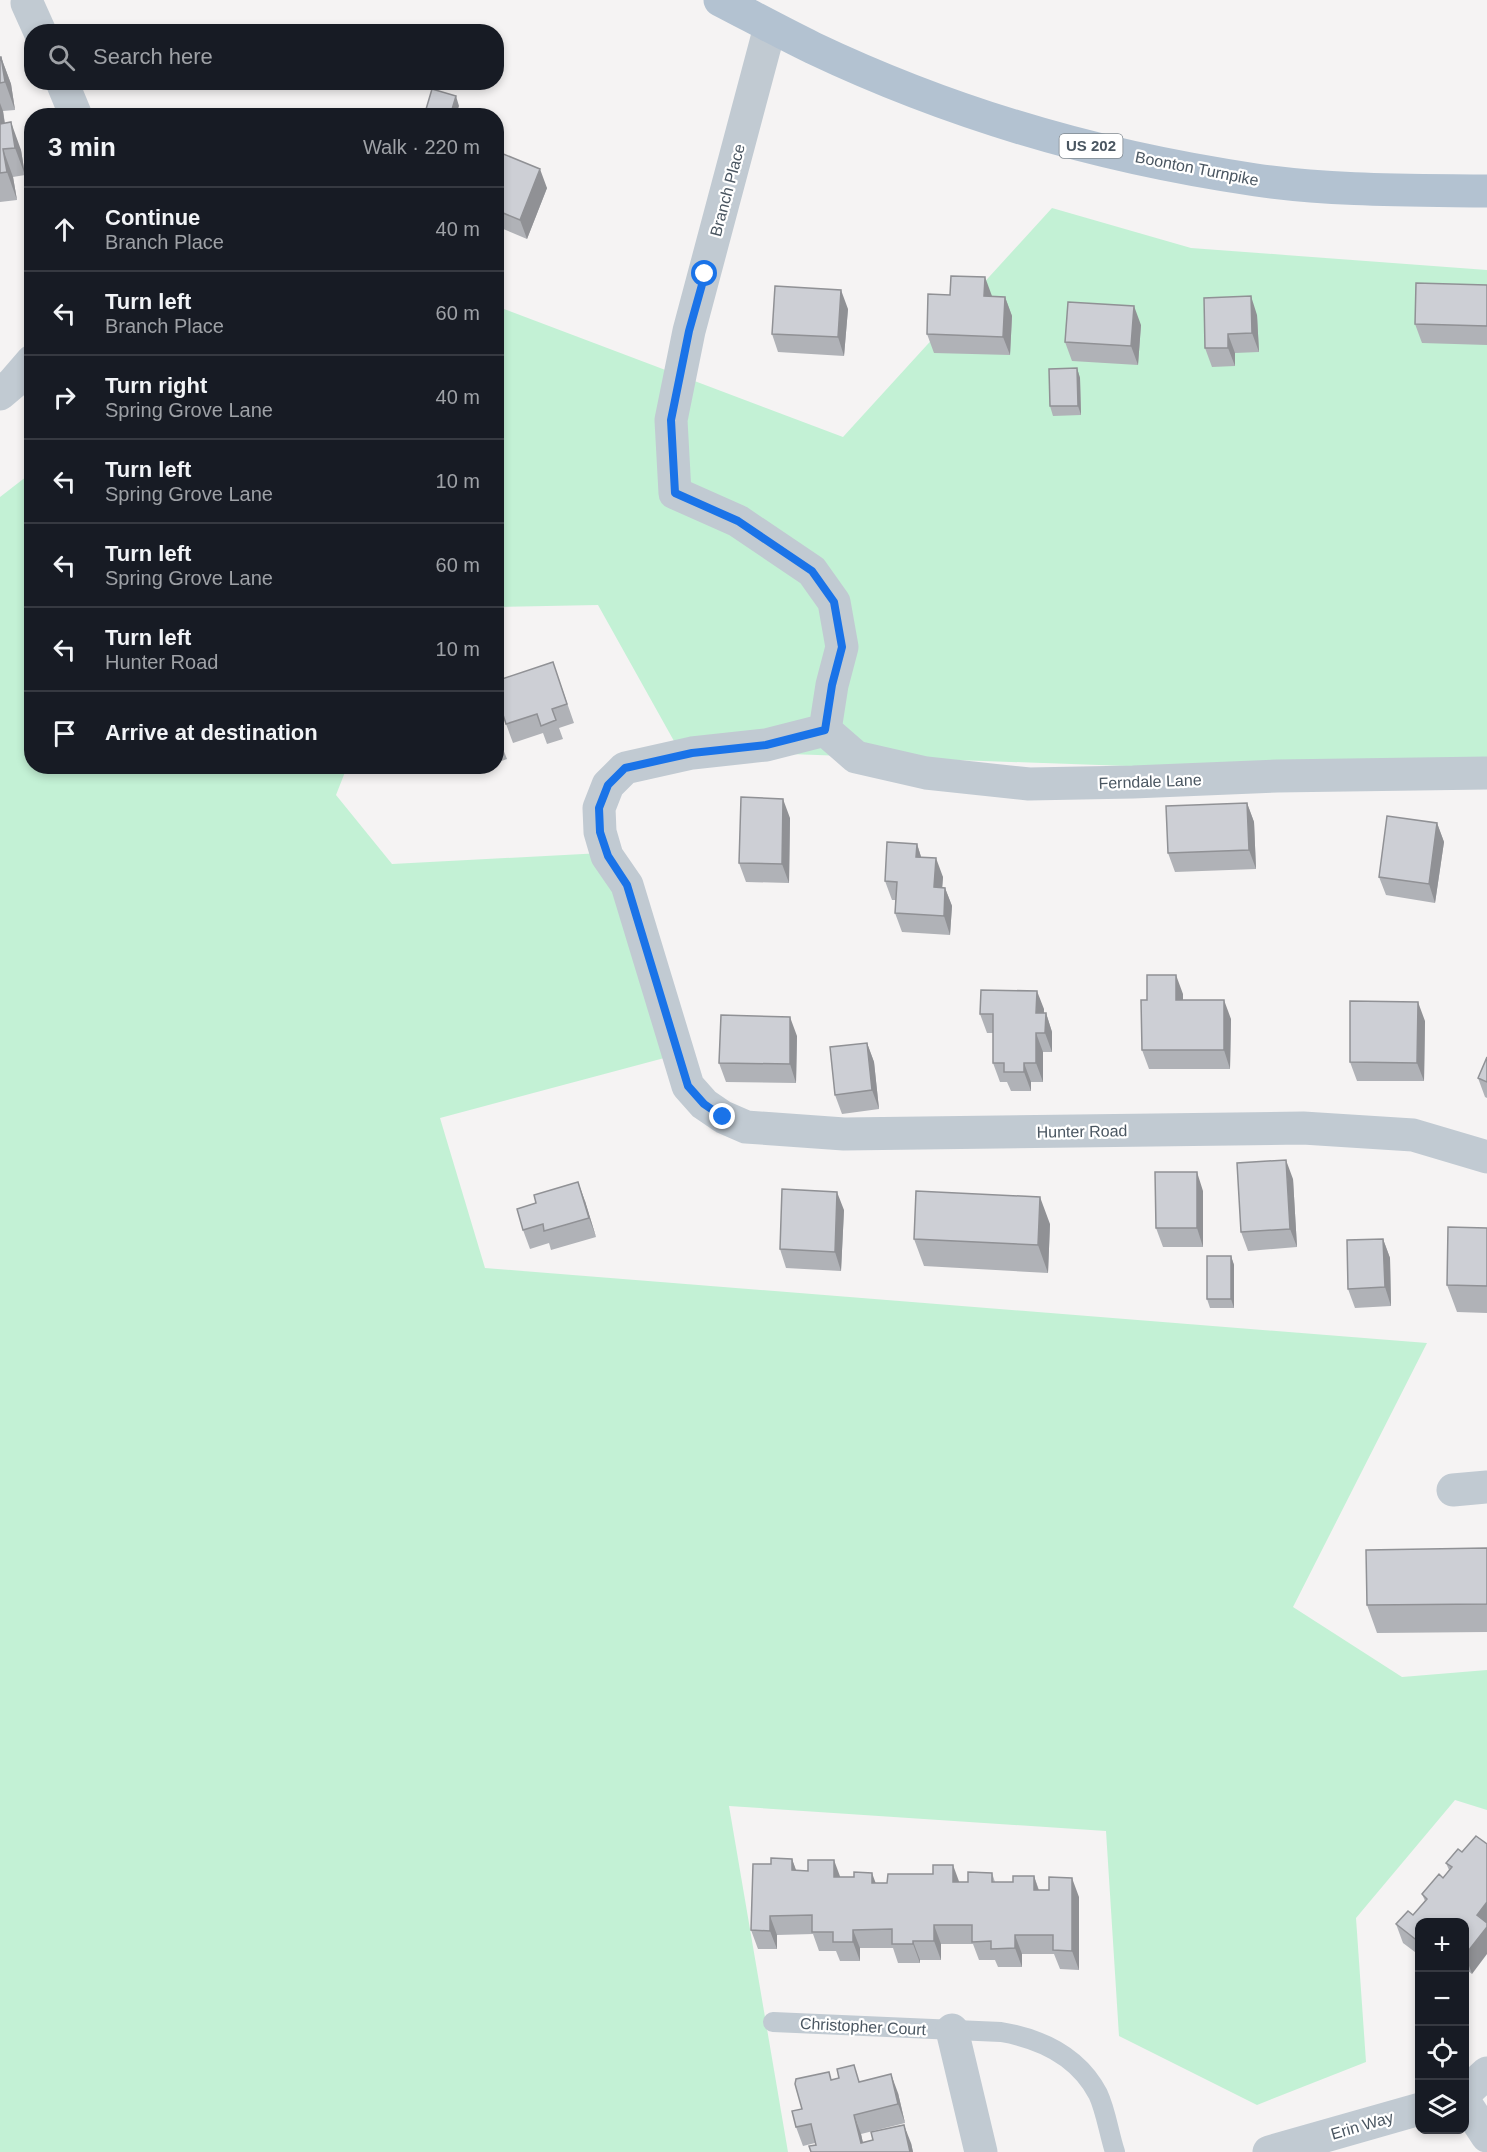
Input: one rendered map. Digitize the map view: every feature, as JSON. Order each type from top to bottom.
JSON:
[{"type":"main road","name":"Boonton Turnpike","points":[[720,0],[814,49],[926,96],[1043,134],[1161,164],[1257,180],[1354,189],[1487,191]]},
{"type":"street","name":"Branch Place","points":[[770,27],[689,331],[673,409],[671,420],[675,493],[738,521],[812,571],[834,602],[842,647],[832,685],[825,730]]},
{"type":"street","points":[[65,90],[73,108]]},
{"type":"street","points":[[0,394],[24,370]]},
{"type":"street","name":"Ferndale Lane","points":[[825,730],[856,757],[926,773],[1029,784],[1276,776],[1487,773]]},
{"type":"street","name":"Hunter Road","points":[[825,730],[766,745],[692,753],[625,768],[608,785],[599,808],[600,832],[608,856],[627,885],[688,1086],[704,1104],[723,1117],[746,1127],[844,1134],[1303,1128],[1413,1135],[1487,1157]]},
{"type":"street","points":[[1453,1490],[1487,1487]]},
{"type":"street","points":[[952,2030],[981,2152]]},
{"type":"street","points":[[1469,2089],[1487,2073]]},
{"type":"street","points":[[1469,2109],[1487,2136]]},
{"type":"street","name":"Erin Way","points":[[1269,2152],[1415,2110]]},
{"type":"lane","name":"Christopher Court","points":[[773,2022],[1001,2032],[1025,2036],[1048,2044],[1086,2075],[1099,2096],[1115,2152]]},
{"type":"green space","points":[[1052,208],[1191,248],[1487,270],[1487,779],[679,750],[598,605],[504,607],[504,309],[843,437]]},
{"type":"green space","points":[[24,478],[24,774],[344,774],[336,795],[392,864],[602,853],[668,1057],[440,1118],[485,1268],[1427,1343],[1293,1607],[1402,1677],[1487,1670],[1487,1810],[1455,1800],[1356,1918],[1366,2062],[1257,2105],[1119,2036],[1106,1831],[729,1806],[788,2152],[0,2152],[0,497]]},
{"type":"building","points":[[0,57],[5,82],[0,83]]},
{"type":"building","points":[[432,90],[456,96],[452,108],[426,108]]},
{"type":"building","points":[[11,122],[15,148],[3,149],[7,172],[0,173],[0,124]]},
{"type":"building","points":[[504,154],[540,169],[520,220],[504,213]]},
{"type":"building","points":[[951,276],[985,277],[984,296],[1005,297],[1003,337],[927,334],[928,294],[950,295]]},
{"type":"building","points":[[1416,283],[1487,285],[1487,326],[1415,324]]},
{"type":"building","points":[[775,286],[841,290],[838,337],[772,334]]},
{"type":"building","points":[[1251,296],[1252,333],[1228,334],[1228,348],[1205,348],[1204,298]]},
{"type":"building","points":[[1068,302],[1134,306],[1131,346],[1065,342]]},
{"type":"building","points":[[1077,368],[1078,406],[1050,406],[1049,369]]},
{"type":"building","points":[[553,662],[567,704],[552,709],[556,720],[541,726],[537,714],[506,724],[504,678]]},
{"type":"building","points":[[741,797],[783,799],[782,864],[739,863]]},
{"type":"building","points":[[1247,803],[1249,850],[1168,853],[1166,806]]},
{"type":"building","points":[[1387,816],[1437,823],[1429,884],[1379,877]]},
{"type":"building","points":[[887,842],[917,844],[916,857],[936,858],[934,887],[945,888],[944,916],[895,913],[897,882],[885,881]]},
{"type":"building","points":[[1147,975],[1176,975],[1176,1000],[1224,1000],[1224,1050],[1142,1050],[1141,1000],[1147,1000]]},
{"type":"building","points":[[981,990],[1037,991],[1036,1013],[1046,1013],[1045,1033],[1036,1033],[1036,1063],[1024,1063],[1024,1072],[1004,1072],[1004,1063],[993,1063],[993,1014],[980,1014]]},
{"type":"building","points":[[1350,1001],[1418,1002],[1417,1063],[1350,1062]]},
{"type":"building","points":[[721,1015],[790,1017],[790,1064],[719,1063]]},
{"type":"building","points":[[867,1043],[872,1090],[835,1095],[830,1047]]},
{"type":"building","points":[[1487,1057],[1487,1082],[1478,1078]]},
{"type":"building","points":[[1286,1160],[1290,1229],[1241,1232],[1237,1163]]},
{"type":"building","points":[[1155,1172],[1197,1172],[1197,1228],[1156,1228]]},
{"type":"building","points":[[578,1182],[589,1218],[544,1231],[543,1224],[523,1230],[517,1209],[536,1203],[534,1195]]},
{"type":"building","points":[[782,1189],[837,1192],[835,1252],[780,1249]]},
{"type":"building","points":[[916,1191],[1040,1197],[1038,1245],[914,1239]]},
{"type":"building","points":[[1448,1227],[1487,1228],[1487,1286],[1447,1285]]},
{"type":"building","points":[[1383,1239],[1385,1287],[1348,1289],[1347,1240]]},
{"type":"building","points":[[1207,1256],[1231,1256],[1231,1299],[1207,1299]]},
{"type":"building","points":[[1487,1548],[1487,1604],[1367,1605],[1366,1550]]},
{"type":"building","points":[[1476,1836],[1487,1844],[1487,1902],[1477,1915],[1487,1923],[1487,1927],[1469,1950],[1469,1918],[1415,1918],[1415,1939],[1396,1924],[1408,1911],[1413,1915],[1427,1899],[1422,1894],[1439,1874],[1443,1878],[1452,1867],[1446,1863],[1458,1849],[1462,1852]]},
{"type":"building","points":[[771,1858],[792,1859],[792,1870],[808,1871],[808,1860],[834,1860],[834,1877],[854,1877],[854,1872],[872,1873],[872,1883],[887,1883],[888,1874],[933,1874],[933,1865],[953,1865],[953,1882],[968,1882],[968,1872],[992,1873],[992,1882],[1013,1882],[1013,1876],[1034,1876],[1034,1890],[1049,1890],[1049,1877],[1072,1878],[1072,1951],[1053,1950],[1053,1935],[1015,1935],[1015,1948],[991,1949],[991,1941],[972,1942],[972,1925],[934,1925],[934,1941],[913,1941],[913,1944],[892,1944],[892,1929],[853,1930],[853,1942],[833,1942],[833,1932],[812,1932],[812,1915],[770,1916],[770,1931],[751,1930],[753,1864],[771,1864]]},
{"type":"building","points":[[854,2065],[859,2082],[891,2074],[898,2104],[854,2115],[861,2143],[873,2140],[871,2132],[904,2125],[910,2152],[811,2152],[809,2146],[816,2145],[811,2124],[796,2127],[792,2111],[802,2109],[795,2084],[796,2079],[829,2072],[831,2080],[839,2078],[837,2069]]},
{"type":"route","points":[[705,274],[689,331],[671,420],[675,493],[738,521],[812,571],[834,602],[842,647],[832,685],[825,730],[766,745],[692,753],[625,768],[608,785],[599,808],[600,832],[608,856],[627,885],[650,967],[688,1086],[704,1104],[723,1117]]}]
